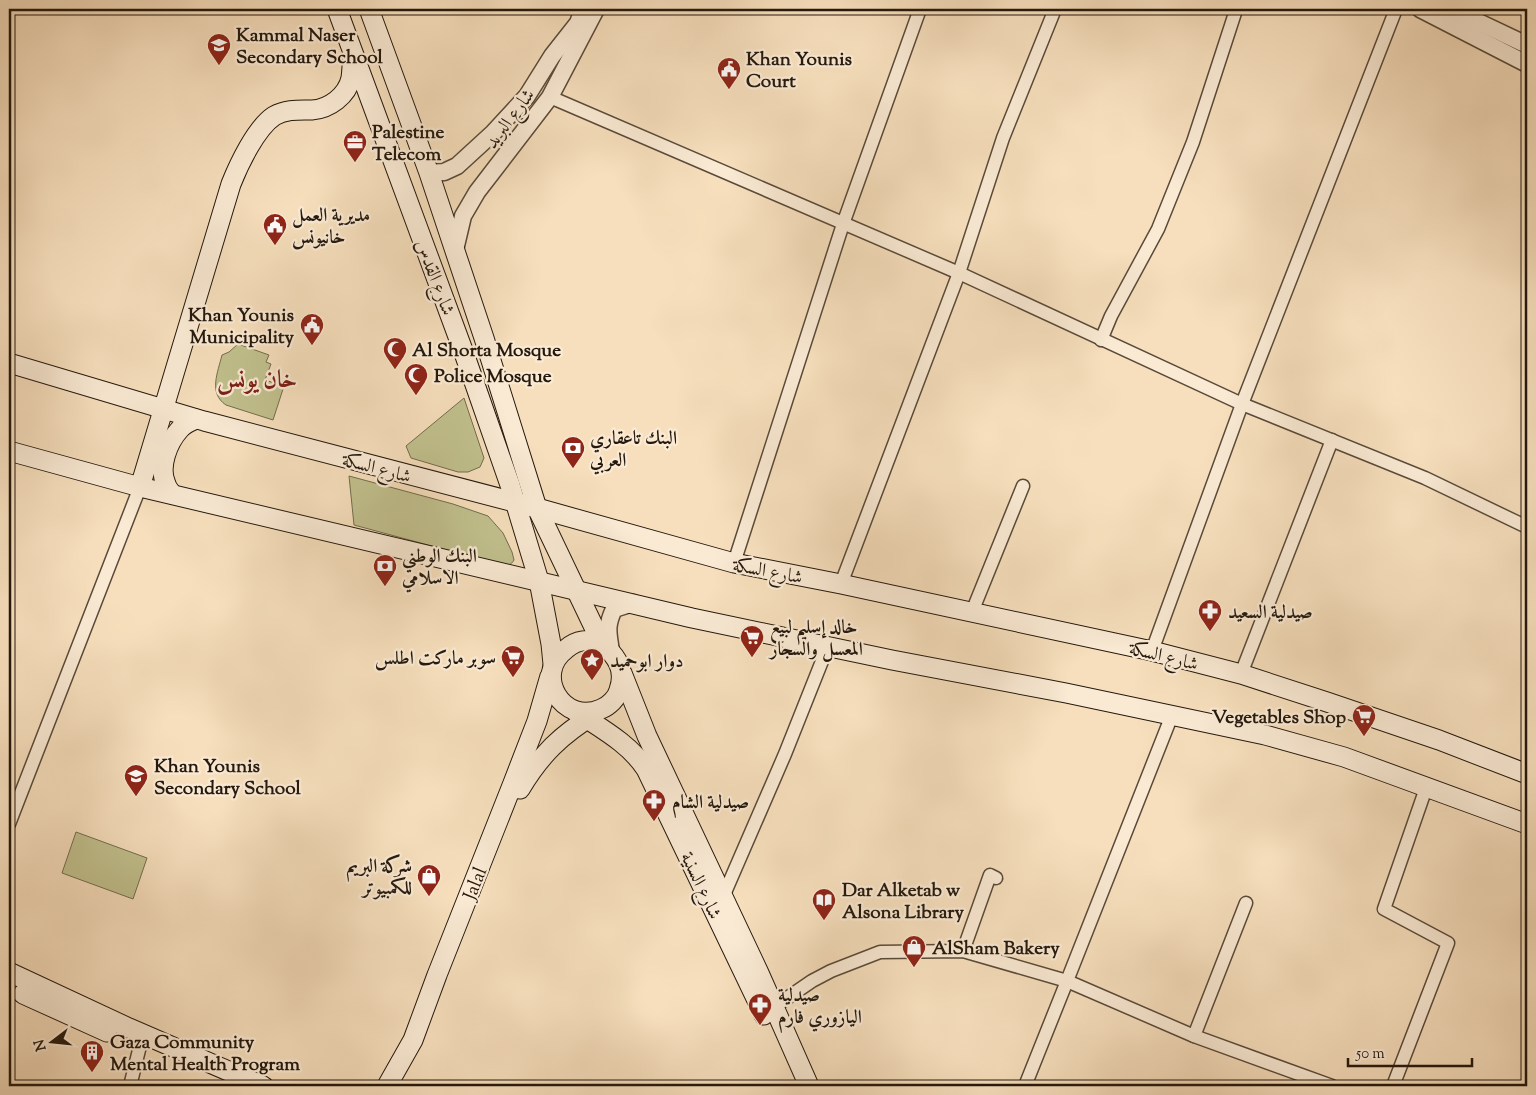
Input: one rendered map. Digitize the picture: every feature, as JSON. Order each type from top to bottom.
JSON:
[{"type":"main road","name":"شارع القدس","points":[[337,9],[464,353],[515,502],[539,581],[551,644],[552,669]]},
{"type":"main road","name":"شارع القدس","points":[[369,9],[455,250],[537,508],[575,590],[606,647]]},
{"type":"main road","points":[[140,487],[231,184],[240,162],[252,143],[273,117],[294,110],[315,110],[332,104],[338,99],[348,87],[354,52]]},
{"type":"main road","name":"شارع السكة","points":[[9,364],[196,419],[515,502],[734,563],[1152,651],[1241,674],[1439,740],[1527,774]]},
{"type":"main road","points":[[172,494],[164,478],[163,468],[166,451],[178,431],[196,419]]},
{"type":"main road","points":[[9,451],[140,487],[692,618],[1265,735],[1344,757],[1527,824]]},
{"type":"main road","points":[[593,640],[606,647],[618,660],[622,671],[622,682],[618,693],[612,702],[604,708],[580,715],[557,697],[552,686],[552,669],[559,654],[568,646],[580,641],[593,640]]},
{"type":"main road","name":"Jalal","points":[[387,1086],[413,1040],[517,774],[552,669]]},
{"type":"main road","name":"شارع السنية","points":[[622,671],[647,736],[809,1086]]},
{"type":"main road","name":"Jalal","points":[[400,1086],[420,1043],[437,989],[520,789],[533,767],[566,733],[580,715]]},
{"type":"main road","name":"شارع السنية","points":[[580,715],[626,746],[639,758],[646,769],[796,1086]]},
{"type":"main road","points":[[9,972],[129,1028],[263,1086]]},
{"type":"main road","points":[[9,986],[58,1011],[232,1086]]},
{"type":"street","name":"شارع البريد","points":[[429,173],[444,172],[457,166],[493,133],[527,96],[552,56],[578,23],[583,9]]},
{"type":"street","name":"شارع البريد","points":[[455,250],[463,216],[477,192],[550,97],[596,9]]},
{"type":"street","points":[[734,563],[843,224],[920,9]]},
{"type":"street","points":[[841,584],[959,273],[1003,138],[1056,9]]},
{"type":"street","points":[[1152,651],[1242,404],[1396,9]]},
{"type":"street","points":[[1420,9],[1527,64]]},
{"type":"street","points":[[1451,9],[1527,45]]},
{"type":"street","points":[[1101,340],[1111,316],[1158,229],[1193,142],[1235,13]]},
{"type":"street","points":[[550,97],[959,273],[1242,404],[1425,478],[1527,527]]},
{"type":"street","points":[[1241,674],[1332,440]]},
{"type":"street","points":[[972,612],[1023,486]]},
{"type":"street","points":[[9,824],[140,487]]},
{"type":"street","points":[[606,647],[609,621],[614,608],[633,603]]},
{"type":"street","points":[[723,897],[785,754],[828,646]]},
{"type":"street","points":[[1026,1086],[1172,715]]},
{"type":"street","points":[[1393,1086],[1448,943],[1384,909],[1426,788]]},
{"type":"street","points":[[963,951],[990,875],[996,878]]},
{"type":"street","points":[[1194,1036],[1246,903]]},
{"type":"street","points":[[774,1007],[812,981],[831,971],[880,952],[963,951],[1067,981],[1194,1036],[1332,1086]]},
{"type":"street","points":[[130,1086],[140,1046]]},
{"type":"green space","points":[[238,344],[269,355],[266,362],[271,364],[265,380],[284,386],[273,420],[226,405],[217,395],[216,382],[222,355]]},
{"type":"green space","points":[[464,398],[484,458],[480,467],[468,472],[458,472],[411,458],[406,446]]},
{"type":"green space","points":[[349,476],[453,504],[488,516],[503,533],[514,560],[509,565],[502,565],[354,525]]},
{"type":"green space","points":[[76,832],[147,858],[133,899],[62,873]]},
{"type":"place","name":"Kammal Naser Secondary School","points":[[219,66]]},
{"type":"place","name":"Khan Younis Court","points":[[729,90]]},
{"type":"place","name":"Palestine Telecom","points":[[355,163]]},
{"type":"place","name":"مديرية العمل خانيونس","points":[[275,246]]},
{"type":"place","name":"Khan Younis Municipality","points":[[312,346]]},
{"type":"place","name":"Al Shorta Mosque","points":[[395,370]]},
{"type":"place","name":"Police Mosque","points":[[416,396]]},
{"type":"place","name":"البنك تاعقاري العربي","points":[[573,469]]},
{"type":"place","name":"البنك الوطني الاسلامي","points":[[385,587]]},
{"type":"place","name":"صيدلية السعيد","points":[[1210,632]]},
{"type":"place","name":"خالد إسليم لبيع المعسل والسجار","points":[[752,658]]},
{"type":"place","name":"سوبر ماركت اطلس","points":[[513,678]]},
{"type":"place","name":"دوار ابوحميد","points":[[592,681]]},
{"type":"place","name":"Vegetables Shop","points":[[1364,737]]},
{"type":"place","name":"Khan Younis Secondary School","points":[[136,797]]},
{"type":"place","name":"صيدلية الشام","points":[[654,822]]},
{"type":"place","name":"شركة البريم للكمبيوتر","points":[[429,897]]},
{"type":"place","name":"Dar Alketab w Alsona Library","points":[[824,921]]},
{"type":"place","name":"AlSham Bakery","points":[[914,968]]},
{"type":"place","name":"صيدلية اليازوري فارم","points":[[760,1026]]},
{"type":"place","name":"Gaza Community Mental Health Program","points":[[92,1073]]},
{"type":"district","name":"خان يونس","points":[[257,379]]}]
